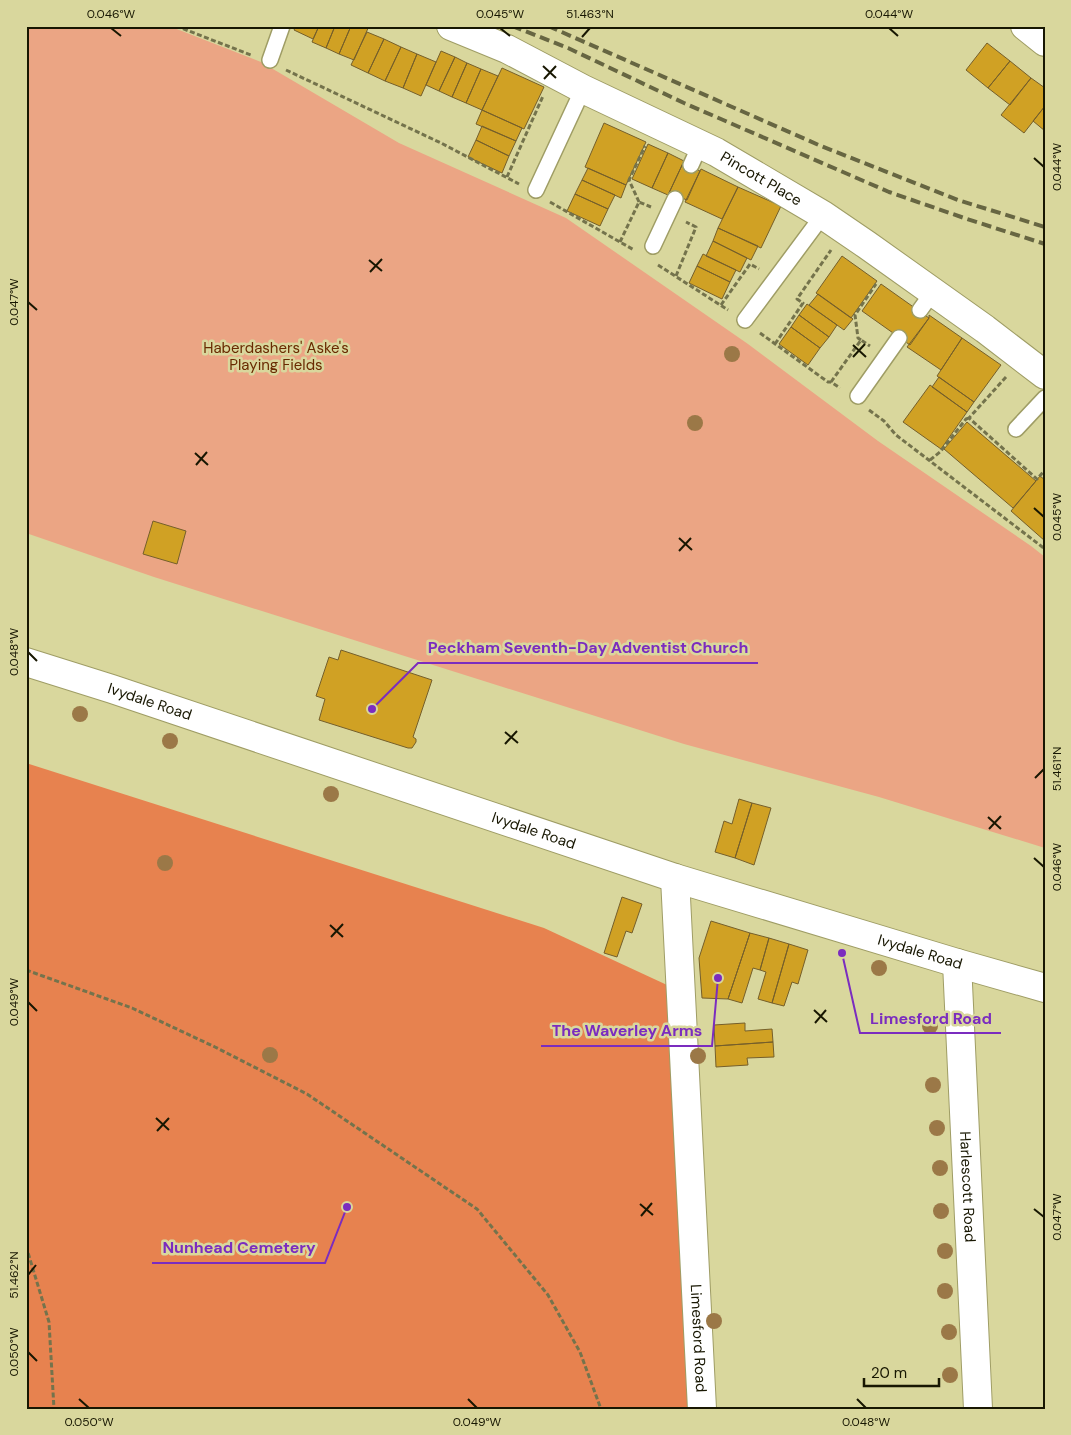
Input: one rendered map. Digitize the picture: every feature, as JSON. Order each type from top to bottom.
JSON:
[{"type":"street","name":"Pincott Place","points":[[451,26],[507,49],[584,90],[655,123],[695,155],[716,152],[834,222],[892,262],[927,301],[1045,374]]},
{"type":"street","points":[[1026,26],[1045,42]]},
{"type":"street","name":"Ivydale Road","points":[[26,662],[122,692],[675,878],[957,964],[1045,988]]},
{"type":"street","name":"Limesford Road","points":[[675,878],[702,1409]]},
{"type":"street","name":"Harlescott Road","points":[[957,964],[978,1409]]},
{"type":"lane","points":[[270,60],[282,26]]},
{"type":"lane","points":[[534,192],[584,90]]},
{"type":"lane","points":[[652,253],[675,199]]},
{"type":"lane","points":[[740,317],[834,222]]},
{"type":"lane","points":[[856,398],[899,338]]},
{"type":"lane","points":[[1016,429],[1045,398]]},
{"type":"path","points":[[176,26],[254,57]]},
{"type":"path","points":[[283,69],[441,143],[534,192],[635,250]]},
{"type":"path","points":[[507,178],[553,74]]},
{"type":"path","points":[[655,123],[629,180],[640,202],[696,227],[676,276]]},
{"type":"path","points":[[620,242],[640,202]]},
{"type":"path","points":[[775,344],[803,303],[796,299],[834,222]]},
{"type":"path","points":[[652,253],[684,283],[740,317]]},
{"type":"path","points":[[721,305],[750,264],[759,270],[764,262]]},
{"type":"path","points":[[886,358],[858,338],[854,315],[892,262]]},
{"type":"path","points":[[759,333],[828,382],[832,382],[856,398],[884,421],[896,435],[1045,549]]},
{"type":"path","points":[[832,382],[861,340]]},
{"type":"path","points":[[930,460],[940,452],[966,419],[969,418]]},
{"type":"path","points":[[26,970],[132,1008],[215,1047],[307,1094],[478,1209],[548,1295],[580,1352],[601,1409]]},
{"type":"path","points":[[26,1246],[49,1322],[54,1409]]},
{"type":"green space","name":"Haberdashers' Aske's Playing Fields","points":[[26,26],[169,26],[261,62],[399,143],[566,218],[748,344],[878,441],[1045,557],[1045,848],[879,797],[684,744],[154,577],[26,533]]},
{"type":"shaded area","points":[[26,763],[544,928],[680,991],[698,1409],[26,1409]]},
{"type":"building","points":[[296,26],[319,26],[313,39],[294,30]]},
{"type":"building","points":[[319,26],[335,26],[326,48],[312,42]]},
{"type":"building","points":[[335,26],[351,26],[339,54],[326,48]]},
{"type":"building","points":[[351,26],[369,26],[354,60],[339,54]]},
{"type":"building","points":[[367,32],[384,39],[368,73],[351,65]]},
{"type":"building","points":[[384,39],[401,47],[385,81],[368,73]]},
{"type":"building","points":[[987,43],[1010,61],[988,88],[966,70]]},
{"type":"building","points":[[401,47],[417,54],[403,88],[385,81]]},
{"type":"building","points":[[441,51],[455,57],[439,91],[426,85]]},
{"type":"building","points":[[417,54],[436,62],[421,96],[403,88]]},
{"type":"building","points":[[455,57],[467,63],[452,97],[439,91]]},
{"type":"building","points":[[1010,61],[1031,78],[1010,105],[988,88]]},
{"type":"building","points":[[467,63],[481,69],[466,103],[452,97]]},
{"type":"building","points":[[502,68],[544,87],[524,129],[482,110]]},
{"type":"building","points":[[481,69],[498,76],[482,110],[466,103]]},
{"type":"building","points":[[1031,78],[1045,88],[1045,106],[1024,133],[1001,115]]},
{"type":"building","points":[[1045,106],[1045,131],[1033,121]]},
{"type":"building","points":[[482,110],[522,128],[516,141],[476,124]]},
{"type":"building","points":[[604,123],[646,142],[626,185],[585,167]]},
{"type":"building","points":[[482,126],[516,141],[509,156],[476,140]]},
{"type":"building","points":[[476,140],[509,156],[502,173],[468,157]]},
{"type":"building","points":[[648,144],[668,153],[652,188],[632,179]]},
{"type":"building","points":[[668,153],[684,161],[668,195],[652,188]]},
{"type":"building","points":[[683,163],[700,171],[687,200],[669,193]]},
{"type":"building","points":[[588,168],[626,185],[621,198],[582,180]]},
{"type":"building","points":[[701,169],[738,187],[722,219],[685,202]]},
{"type":"building","points":[[582,180],[615,195],[608,209],[575,194]]},
{"type":"building","points":[[738,187],[781,206],[761,248],[718,228]]},
{"type":"building","points":[[575,194],[608,209],[600,226],[567,211]]},
{"type":"building","points":[[718,228],[758,246],[751,260],[713,241]]},
{"type":"building","points":[[713,241],[747,258],[740,272],[706,256]]},
{"type":"building","points":[[703,254],[736,270],[730,282],[697,266]]},
{"type":"building","points":[[842,256],[877,281],[851,318],[816,293]]},
{"type":"building","points":[[697,266],[730,282],[722,299],[689,283]]},
{"type":"building","points":[[881,284],[929,318],[910,345],[862,311]]},
{"type":"building","points":[[818,294],[853,319],[844,330],[809,305]]},
{"type":"building","points":[[807,304],[837,325],[829,337],[799,315]]},
{"type":"building","points":[[799,315],[829,337],[820,348],[791,327]]},
{"type":"building","points":[[929,315],[962,338],[941,370],[907,347],[929,318]]},
{"type":"building","points":[[791,327],[820,348],[808,365],[779,344]]},
{"type":"building","points":[[962,338],[1001,365],[974,402],[937,376]]},
{"type":"building","points":[[939,377],[974,402],[967,412],[932,387]]},
{"type":"building","points":[[930,385],[967,412],[941,449],[903,422]]},
{"type":"building","points":[[967,422],[1036,481],[1013,508],[944,449]]},
{"type":"building","points":[[1040,476],[1045,480],[1045,541],[1011,511]]},
{"type":"building","points":[[153,521],[186,531],[177,564],[143,554]]},
{"type":"building","points":[[341,650],[432,680],[413,737],[416,739],[416,742],[412,748],[319,720],[325,699],[316,696],[329,657],[338,660]]},
{"type":"building","points":[[739,799],[752,803],[735,858],[715,852],[724,821],[732,824]]},
{"type":"building","points":[[752,803],[771,808],[754,865],[735,858]]},
{"type":"building","points":[[622,897],[642,904],[632,933],[626,931],[617,957],[604,953]]},
{"type":"building","points":[[711,921],[750,933],[728,999],[702,998],[699,958]]},
{"type":"building","points":[[750,933],[769,938],[760,970],[753,968],[742,1003],[728,999]]},
{"type":"building","points":[[769,938],[789,944],[772,1003],[758,999],[766,972],[760,970]]},
{"type":"building","points":[[789,944],[808,950],[798,984],[792,982],[784,1006],[772,1003]]},
{"type":"building","points":[[745,1023],[745,1031],[772,1029],[773,1042],[715,1046],[714,1025]]},
{"type":"building","points":[[773,1042],[774,1057],[747,1058],[748,1065],[716,1067],[715,1046]]},
{"type":"railway","points":[[512,26],[568,48],[684,103],[889,192],[1045,244]]},
{"type":"railway","points":[[548,26],[821,146],[958,200],[1045,227]]},
{"type":"place","name":"Peckham Seventh-Day Adventist Church","points":[[372,709]]},
{"type":"place","name":"Limesford Road","points":[[842,953]]},
{"type":"place","name":"The Waverley Arms","points":[[718,978]]},
{"type":"place","name":"Nunhead Cemetery","points":[[347,1207]]}]
